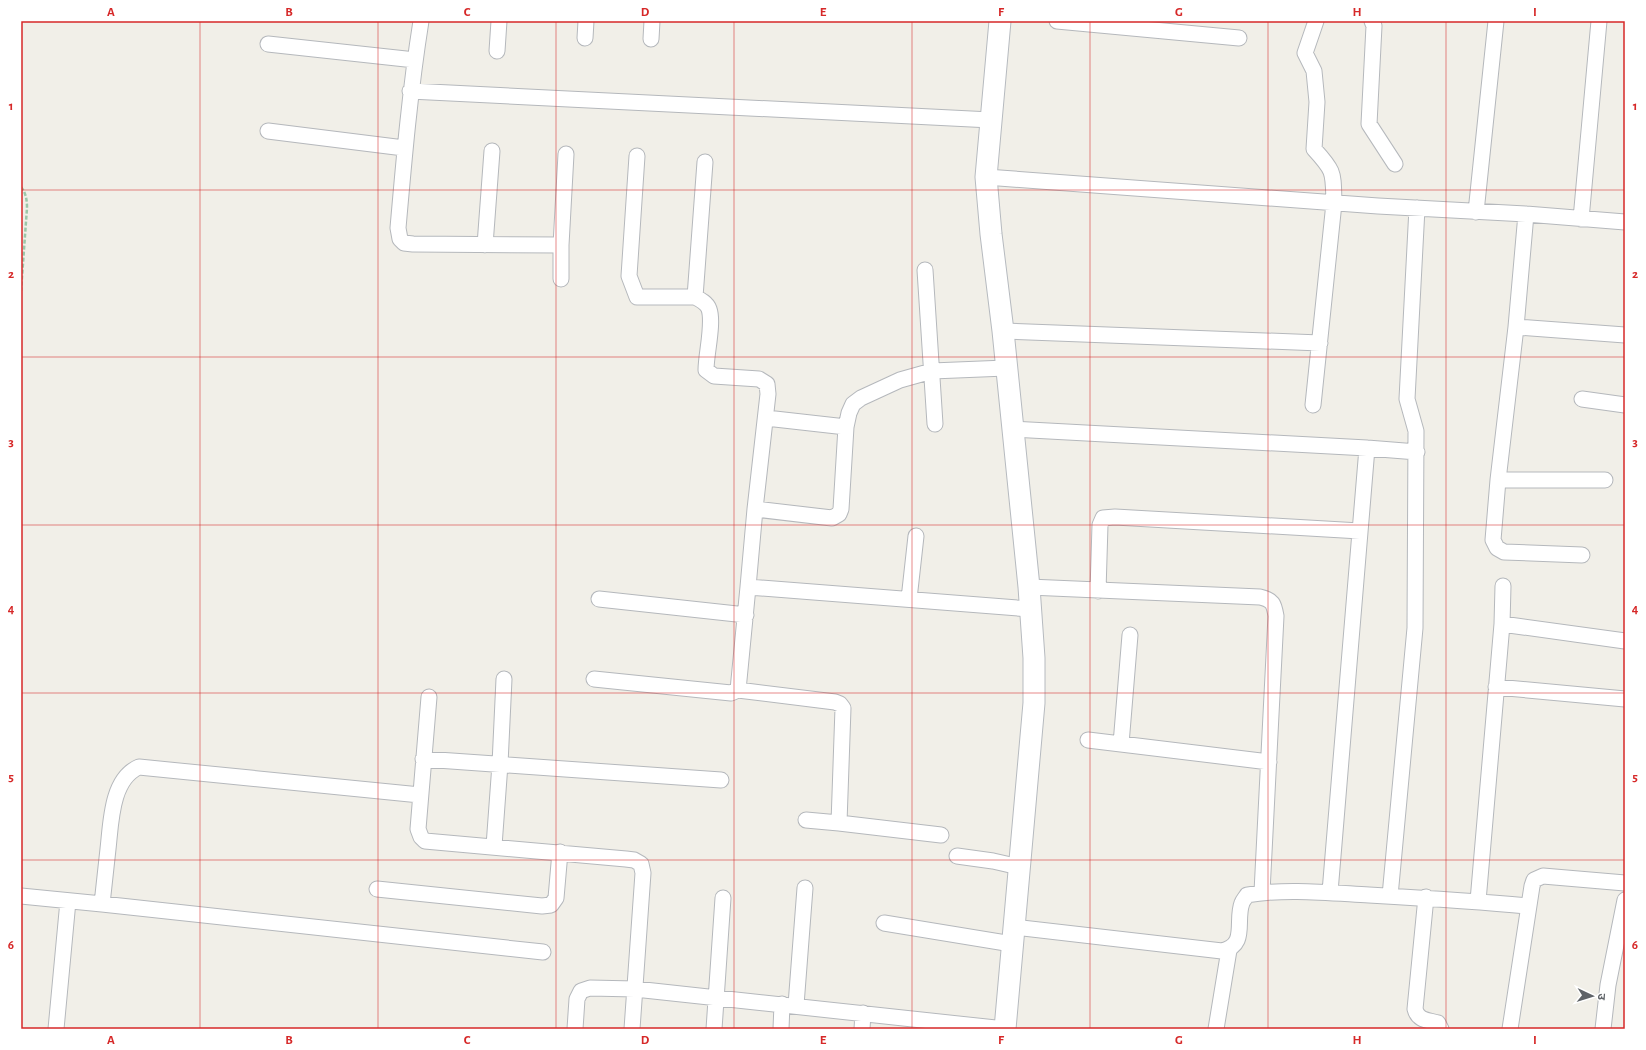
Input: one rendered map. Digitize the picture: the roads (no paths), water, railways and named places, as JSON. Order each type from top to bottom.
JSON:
[{"type":"street","points":[[420,21],[404,148],[398,228],[400,239],[404,243],[413,244],[561,245]]},
{"type":"street","points":[[497,51],[499,21]]},
{"type":"street","points":[[585,38],[586,21]]},
{"type":"street","points":[[651,39],[652,21]]},
{"type":"street","points":[[575,1029],[577,999],[581,991],[590,988],[635,989],[789,1004],[942,1025],[1005,1029],[1034,703],[1034,658],[1029,587],[986,177],[1000,21]]},
{"type":"street","points":[[1057,21],[1239,38]]},
{"type":"street","points":[[1313,405],[1334,203],[1333,174],[1330,166],[1314,149],[1317,102],[1314,71],[1305,53],[1316,21]]},
{"type":"street","points":[[1372,21],[1374,26],[1369,124],[1395,164]]},
{"type":"street","points":[[1476,212],[1496,21]]},
{"type":"street","points":[[1581,219],[1599,21]]},
{"type":"street","points":[[268,44],[415,60]]},
{"type":"street","points":[[410,91],[991,120]]},
{"type":"street","points":[[268,131],[404,148]]},
{"type":"street","points":[[485,244],[492,151]]},
{"type":"street","points":[[561,279],[561,245],[566,154]]},
{"type":"street","points":[[637,156],[629,276],[633,288],[638,297],[695,297],[704,302],[709,308],[711,319],[706,370],[714,376],[759,379],[766,384],[768,394],[755,509],[738,690]]},
{"type":"street","points":[[695,297],[705,162]]},
{"type":"street","points":[[986,177],[1334,203],[1526,214],[1625,222]]},
{"type":"street","points":[[1390,896],[1415,628],[1417,452],[1416,431],[1407,399],[1417,208]]},
{"type":"street","points":[[1526,214],[1516,327],[1498,480],[1493,540],[1497,548],[1504,552],[1582,555]]},
{"type":"street","points":[[925,270],[935,424]]},
{"type":"street","points":[[1516,327],[1625,335]]},
{"type":"street","points":[[1003,331],[1320,343]]},
{"type":"street","points":[[755,509],[832,518],[839,514],[841,509],[846,427],[848,413],[853,404],[861,398],[900,380],[932,371],[1006,368]]},
{"type":"street","points":[[1582,399],[1625,405]]},
{"type":"street","points":[[766,418],[846,427]]},
{"type":"street","points":[[1012,429],[1417,452]]},
{"type":"street","points":[[1330,892],[1367,448]]},
{"type":"street","points":[[1498,480],[1604,480]]},
{"type":"street","points":[[1098,591],[1100,525],[1103,518],[1123,517],[1360,532]]},
{"type":"street","points":[[910,599],[916,536]]},
{"type":"street","points":[[1478,901],[1502,624],[1503,586]]},
{"type":"street","points":[[748,587],[1030,609]]},
{"type":"street","points":[[1029,587],[1260,597],[1269,599],[1274,604],[1276,616],[1262,892]]},
{"type":"street","points":[[599,599],[746,615]]},
{"type":"street","points":[[1502,624],[1625,641]]},
{"type":"street","points":[[1121,744],[1130,635]]},
{"type":"street","points":[[494,846],[504,679]]},
{"type":"street","points":[[594,679],[731,693],[738,690],[835,702],[840,704],[843,708],[839,823]]},
{"type":"street","points":[[1496,688],[1625,699]]},
{"type":"street","points":[[429,697],[418,830],[420,837],[425,841],[626,859],[634,860],[641,864],[643,873],[632,1029]]},
{"type":"street","points":[[1088,740],[1268,762]]},
{"type":"street","points":[[423,759],[721,780]]},
{"type":"street","points":[[102,904],[114,801],[128,775],[132,770],[139,767],[420,795]]},
{"type":"street","points":[[806,820],[941,835]]},
{"type":"street","points":[[377,889],[542,906],[551,905],[556,898],[560,852]]},
{"type":"street","points":[[957,856],[993,861],[1019,867]]},
{"type":"street","points":[[1510,1029],[1528,906],[1532,886],[1538,878],[1543,876],[1625,883]]},
{"type":"street","points":[[781,1029],[789,1004],[805,888]]},
{"type":"street","points":[[884,923],[1013,936],[1222,951],[1229,950],[1234,946],[1238,939],[1242,902],[1247,895],[1262,892],[1330,892],[1426,897],[1528,906]]},
{"type":"street","points":[[21,896],[543,952]]},
{"type":"street","points":[[1426,897],[1415,1009],[1416,1014],[1420,1018],[1438,1023],[1441,1029]]},
{"type":"street","points":[[714,1029],[723,898]]},
{"type":"street","points":[[1603,1029],[1608,985],[1619,959],[1625,900]]},
{"type":"street","points":[[56,1029],[68,901]]},
{"type":"street","points":[[1216,1029],[1229,950]]},
{"type":"street","points":[[862,1029],[863,1013]]}]
